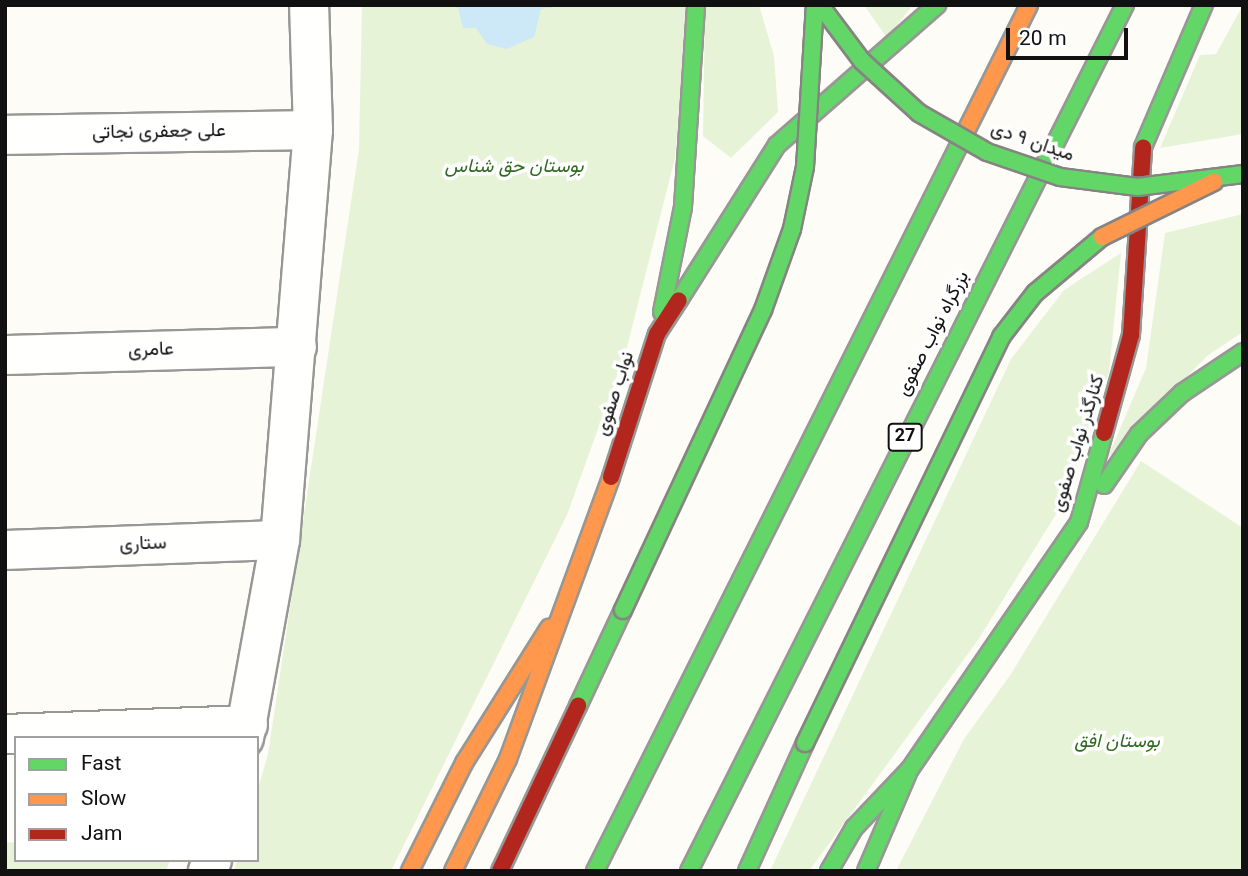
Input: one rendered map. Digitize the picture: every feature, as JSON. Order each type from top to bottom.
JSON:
[{"type":"main road","points":[[657,334],[683,207],[696,5]]},
{"type":"main road","points":[[500,871],[758,322],[792,229],[805,167],[818,5]]},
{"type":"main road","name":"میدان ۹ دی","points":[[818,5],[862,61],[919,113],[987,152],[1060,177],[1137,187],[1214,182],[1243,174]]},
{"type":"main road","name":"نواب صفوی","points":[[453,871],[508,759],[575,588],[657,334],[777,145],[937,5]]},
{"type":"main road","points":[[595,871],[1029,5]]},
{"type":"main road","name":"بزرگراه نواب صفوی","points":[[689,871],[1125,5]]},
{"type":"main road","name":"کنارگذر نواب صفوی","points":[[829,871],[854,828],[910,769],[1079,522],[1131,335],[1143,138],[1204,5]]},
{"type":"main road","points":[[747,871],[1001,337],[1035,293],[1103,236],[1214,182]]},
{"type":"main road","points":[[1079,522],[1139,434],[1182,393],[1243,352]]},
{"type":"main road","points":[[410,871],[464,763],[575,588]]},
{"type":"main road","points":[[866,871],[910,769]]},
{"type":"street","points":[[5,734],[246,732],[280,540],[297,347],[313,130],[309,5]]},
{"type":"street","name":"علی جعفری نجاتی","points":[[5,135],[313,130]]},
{"type":"street","name":"عامری","points":[[5,355],[297,347]]},
{"type":"street","name":"ستاری","points":[[5,550],[280,540]]},
{"type":"green space","name":"بوستان حق شناس","points":[[362,5],[687,5],[675,158],[626,351],[567,515],[391,871],[234,871],[236,862],[259,862],[259,785],[268,754],[359,149]]},
{"type":"green space","points":[[705,5],[759,5],[774,56],[778,112],[731,158],[703,136]]},
{"type":"green space","points":[[864,5],[913,5],[887,38]]},
{"type":"green space","points":[[1243,5],[1243,134],[1160,148],[1200,55],[1216,54]]},
{"type":"green space","points":[[1243,214],[1243,332],[1207,356],[1107,459],[1146,368],[1165,233]]},
{"type":"green space","points":[[1121,253],[1109,372],[1063,503],[978,640],[809,871],[770,871],[1011,359],[1064,290]]},
{"type":"green space","name":"بوستان افق","points":[[1141,461],[1243,528],[1243,871],[896,871],[964,739],[1011,674]]},
{"type":"green space","points":[[14,842],[14,862],[169,862],[166,871],[5,871],[5,843]]},
{"type":"water","points":[[449,5],[562,6],[541,9],[534,37],[507,49],[487,44],[476,28],[463,28],[458,8]]},
{"type":"traffic: fast","points":[[662,312],[683,207],[696,5]]},
{"type":"traffic: fast","points":[[623,610],[763,310],[792,229],[805,167],[815,5]]},
{"type":"traffic: fast","points":[[820,5],[862,61],[919,113],[987,152],[1060,177],[1137,187],[1243,174]]},
{"type":"traffic: fast","points":[[679,300],[777,145],[937,5]]},
{"type":"traffic: fast","points":[[689,871],[1125,5]]},
{"type":"traffic: fast","points":[[1143,147],[1204,5]]},
{"type":"traffic: fast","points":[[595,871],[966,131]]},
{"type":"traffic: fast","points":[[805,743],[1001,337],[1035,293],[1102,237]]},
{"type":"traffic: fast","points":[[1104,485],[1139,434],[1182,393],[1243,352]]},
{"type":"traffic: fast","points":[[829,871],[854,828],[910,769],[1079,522],[1104,433]]},
{"type":"traffic: fast","points":[[578,706],[623,610]]},
{"type":"traffic: fast","points":[[747,871],[805,743]]},
{"type":"traffic: fast","points":[[866,871],[908,773]]},
{"type":"traffic: slow","points":[[966,131],[1029,5]]},
{"type":"traffic: slow","points":[[1102,237],[1214,182]]},
{"type":"traffic: slow","points":[[453,871],[508,759],[611,477]]},
{"type":"traffic: slow","points":[[410,871],[464,763],[549,628]]},
{"type":"traffic: jam","points":[[1104,433],[1131,335],[1143,147]]},
{"type":"traffic: jam","points":[[611,477],[657,334],[679,300]]},
{"type":"traffic: jam","points":[[500,871],[578,706]]}]
